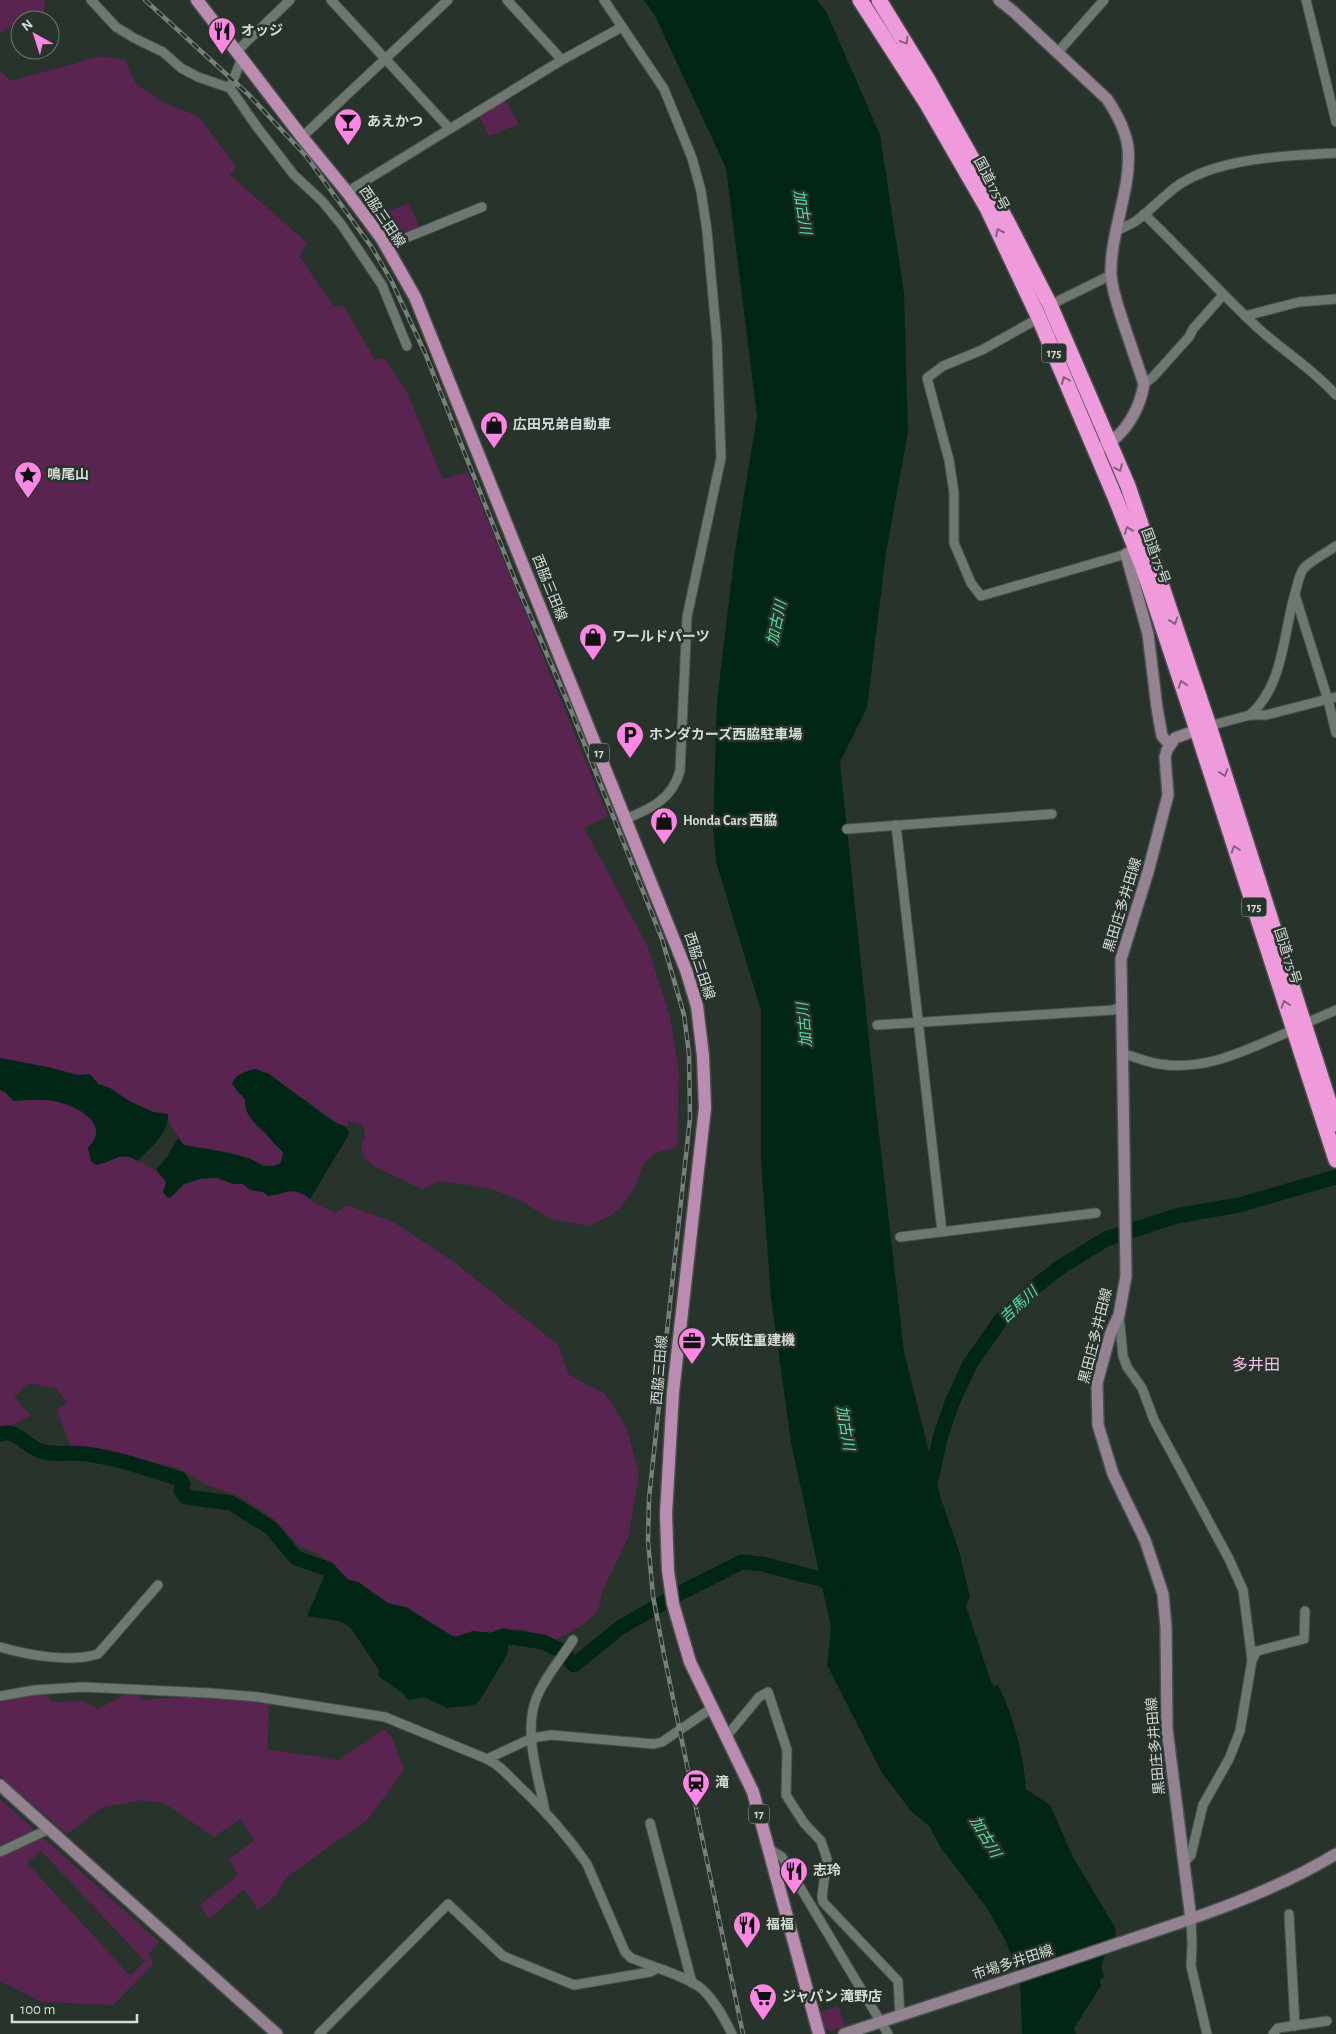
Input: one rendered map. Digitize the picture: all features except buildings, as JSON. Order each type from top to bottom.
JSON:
[{"type":"highway","name":"国道175号","points":[[860,0],[927,104],[963,165],[991,217],[1102,446],[1128,486],[1316,1082],[1336,1160]]},
{"type":"highway","name":"国道175号","points":[[880,0],[964,142],[1050,305],[1102,446],[1132,552],[1203,728]]},
{"type":"highway","name":"国道175号","points":[[1316,1082],[1336,1124]]},
{"type":"main road","name":"西脇三田線","points":[[197,0],[302,137],[347,192],[386,246],[414,297],[686,970],[697,1006],[703,1056],[705,1108],[680,1314],[671,1412],[666,1522],[668,1571],[672,1598],[690,1662],[753,1792],[819,2034]]},
{"type":"main road","points":[[999,0],[1058,52],[1107,99],[1124,131],[1128,149],[1126,176],[1116,231],[1111,275],[1114,296],[1144,384],[1142,397],[1131,419],[1121,432],[1102,446]]},
{"type":"main road","points":[[1132,552],[1148,634],[1162,736],[1170,744],[1176,738],[1203,728]]},
{"type":"main road","name":"黒田庄多井田線","points":[[1170,744],[1165,757],[1168,795],[1148,872],[1121,959],[1120,1007],[1126,1276],[1119,1315],[1111,1332],[1097,1383],[1096,1402],[1098,1425],[1113,1474],[1145,1540],[1162,1594],[1166,1628],[1167,1729],[1190,1920]]},
{"type":"main road","points":[[0,1786],[277,2034]]},
{"type":"main road","points":[[1190,1920],[1261,1893],[1314,1868],[1336,1854]]},
{"type":"main road","name":"市場多井田線","points":[[844,2034],[1190,1920]]},
{"type":"street","points":[[91,0],[116,27],[128,35],[163,52],[181,68],[198,77],[230,88],[294,175],[322,201],[342,224],[382,285],[407,346]]},
{"type":"street","points":[[230,88],[240,54],[290,0]]},
{"type":"street","points":[[331,0],[449,128]]},
{"type":"street","points":[[302,137],[448,0]]},
{"type":"street","points":[[507,0],[562,60]]},
{"type":"street","points":[[604,0],[664,89],[686,142],[701,192],[707,231],[717,341],[721,458],[687,617],[680,771],[677,781],[665,798],[625,819]]},
{"type":"street","points":[[1306,0],[1336,122]]},
{"type":"street","points":[[1058,52],[1102,1]]},
{"type":"street","points":[[347,192],[562,60],[622,27]]},
{"type":"street","points":[[1116,231],[1135,222],[1179,185],[1214,169],[1244,162],[1336,153]]},
{"type":"street","points":[[386,246],[482,207]]},
{"type":"street","points":[[1144,214],[1245,316],[1326,384],[1336,395]]},
{"type":"street","points":[[1050,305],[1111,275]]},
{"type":"street","points":[[1144,384],[1153,378],[1223,295]]},
{"type":"street","points":[[1245,316],[1299,302],[1336,299]]},
{"type":"street","points":[[1039,318],[982,350],[943,366],[927,378],[949,460],[954,493],[954,543],[960,560],[971,583],[981,596],[1132,552]]},
{"type":"street","points":[[1250,715],[1258,708],[1267,695],[1280,664],[1297,584],[1304,569],[1336,546]]},
{"type":"street","points":[[1295,594],[1332,698],[1336,734]]},
{"type":"street","points":[[1203,728],[1250,715],[1266,715],[1332,698]]},
{"type":"street","points":[[847,829],[1052,814]]},
{"type":"street","points":[[896,826],[942,1232]]},
{"type":"street","points":[[877,1025],[1113,1010],[1120,1007]]},
{"type":"street","points":[[1122,1053],[1158,1064],[1184,1066],[1218,1061],[1336,1010]]},
{"type":"street","points":[[900,1237],[1096,1212]]},
{"type":"street","points":[[1119,1315],[1123,1356],[1127,1367],[1142,1388],[1154,1420],[1229,1559],[1243,1590],[1252,1660],[1240,1731],[1230,1759],[1203,1805],[1191,1855],[1184,1863]]},
{"type":"street","points":[[0,1647],[64,1658],[98,1654],[158,1585]]},
{"type":"street","points":[[1252,1660],[1257,1652],[1304,1640],[1305,1610]]},
{"type":"street","points":[[545,1813],[531,1723],[536,1700],[542,1687],[573,1640]]},
{"type":"street","points":[[0,1696],[35,1690],[83,1687],[258,1697],[386,1717],[499,1764],[545,1813],[587,1864],[625,1952],[630,1958],[701,1988],[714,2004],[732,2034]]},
{"type":"street","points":[[726,1737],[759,1698],[768,1692],[787,1750],[786,1795],[804,1823],[821,1841],[827,1859],[822,1896],[823,1902],[898,1981],[900,2015]]},
{"type":"street","points":[[487,1759],[532,1738],[551,1735],[629,1740],[654,1744],[662,1742],[712,1708]]},
{"type":"street","points":[[650,1823],[692,1983]]},
{"type":"street","points":[[0,1852],[49,1829]]},
{"type":"street","points":[[768,1848],[782,1857],[888,2034]]},
{"type":"street","points":[[319,2034],[448,1904],[503,1956],[574,1985],[650,1972],[656,1968]]},
{"type":"street","points":[[1289,1914],[1295,2026]]},
{"type":"street","points":[[1190,1920],[1191,1966],[1207,2034]]},
{"type":"street","points":[[1273,2034],[1278,2028],[1327,2021]]},
{"type":"shaded area","points":[[0,0],[45,0],[44,10],[10,10],[10,28],[0,33]]},
{"type":"shaded area","points":[[101,56],[125,60],[136,84],[162,102],[198,116],[236,167],[230,175],[307,243],[299,256],[334,307],[343,305],[375,360],[384,359],[405,388],[443,479],[468,472],[608,816],[584,828],[647,945],[670,1016],[679,1073],[677,1147],[655,1153],[643,1165],[634,1189],[622,1206],[610,1216],[588,1226],[548,1218],[520,1200],[489,1188],[440,1181],[422,1189],[375,1167],[365,1159],[361,1147],[365,1135],[363,1125],[349,1121],[346,1127],[343,1127],[269,1074],[255,1069],[245,1072],[235,1090],[245,1099],[256,1126],[282,1151],[283,1154],[279,1165],[267,1165],[219,1150],[184,1145],[169,1122],[168,1114],[153,1112],[129,1101],[110,1088],[98,1084],[90,1074],[78,1075],[0,1058],[0,71],[11,81]]},
{"type":"shaded area","points":[[505,100],[519,124],[489,136],[479,116]]},
{"type":"shaded area","points":[[409,203],[420,229],[399,238],[393,237],[377,216]]},
{"type":"shaded area","points":[[0,1090],[5,1092],[14,1101],[54,1101],[81,1111],[89,1117],[96,1131],[95,1139],[88,1148],[105,1163],[124,1156],[152,1168],[165,1180],[166,1184],[163,1192],[170,1197],[184,1184],[200,1179],[217,1178],[233,1184],[243,1184],[250,1190],[277,1195],[289,1190],[303,1193],[313,1202],[336,1213],[347,1205],[395,1223],[454,1262],[558,1345],[569,1375],[605,1394],[626,1426],[639,1473],[628,1538],[602,1592],[598,1611],[583,1625],[555,1640],[521,1629],[493,1633],[473,1631],[455,1637],[406,1607],[388,1603],[358,1582],[346,1579],[319,1554],[300,1547],[274,1519],[239,1496],[207,1485],[178,1468],[70,1445],[57,1410],[67,1403],[56,1388],[28,1383],[14,1397],[31,1416],[0,1428]]},
{"type":"shaded area","points":[[133,1690],[143,1700],[215,1694],[269,1704],[267,1749],[338,1760],[385,1729],[393,1740],[404,1770],[368,1819],[288,1876],[274,1897],[258,1910],[244,1889],[209,1919],[200,1905],[238,1875],[229,1859],[255,1840],[240,1819],[214,1837],[164,1803],[144,1800],[103,1807],[67,1834],[0,1776],[0,1698],[46,1694],[52,1702],[84,1701],[98,1709]]},
{"type":"shaded area","points":[[0,1799],[159,1942],[149,1953],[153,1964],[113,2005],[42,2002],[0,1981]],"holes":[[[41,1851],[145,1961],[130,1976],[27,1863]]]},
{"type":"shaded area","points":[[838,2006],[845,2026],[830,2031],[823,2026],[820,2012]]},
{"type":"water","name":"加古川","points":[[644,0],[817,0],[826,11],[880,135],[904,293],[908,432],[886,552],[867,708],[840,762],[876,1108],[904,1352],[940,1496],[959,1551],[970,1597],[966,1606],[991,1682],[994,1686],[998,1685],[1013,1722],[1023,1762],[1026,1789],[1050,1805],[1073,1857],[1116,1929],[1115,1941],[1102,1962],[1102,1971],[1105,1977],[1100,1979],[1101,1986],[1074,2028],[1076,2034],[1022,2034],[1020,1975],[1005,1940],[987,1908],[941,1848],[929,1826],[911,1811],[882,1773],[827,1665],[831,1628],[791,1442],[771,1298],[761,1162],[761,1010],[716,862],[713,827],[717,701],[735,551],[757,416],[726,168],[655,16]]},
{"type":"water","points":[[0,1058],[78,1075],[90,1074],[98,1084],[110,1088],[129,1101],[153,1112],[168,1114],[165,1128],[158,1140],[138,1161],[122,1157],[96,1165],[91,1161],[88,1148],[95,1139],[96,1131],[89,1117],[81,1111],[54,1101],[14,1101],[5,1092],[0,1090]]},
{"type":"water","points":[[255,1069],[269,1074],[332,1121],[346,1127],[349,1134],[310,1199],[294,1191],[268,1196],[263,1192],[250,1190],[243,1184],[233,1184],[217,1178],[200,1179],[184,1184],[170,1198],[167,1197],[163,1192],[166,1182],[157,1171],[157,1168],[166,1158],[178,1138],[184,1145],[249,1158],[263,1166],[273,1166],[281,1163],[282,1151],[252,1120],[247,1113],[245,1099],[232,1084],[244,1072]]},
{"type":"water","points":[[329,1565],[346,1579],[358,1582],[388,1603],[406,1607],[455,1637],[473,1631],[493,1633],[510,1631],[507,1641],[509,1642],[507,1655],[480,1700],[475,1705],[447,1708],[424,1697],[408,1700],[403,1693],[378,1676],[379,1670],[350,1627],[339,1621],[307,1616]]},
{"type":"waterway","name":"吉馬川","points":[[929,1489],[940,1438],[952,1403],[970,1364],[1000,1321],[1036,1286],[1059,1268],[1106,1239],[1176,1216],[1239,1205],[1336,1177]]},
{"type":"waterway","points":[[0,1434],[6,1433],[17,1436],[32,1447],[44,1452],[81,1453],[110,1458],[180,1479],[183,1484],[181,1490],[186,1497],[231,1503],[271,1528],[296,1558],[328,1569],[341,1583]]},
{"type":"waterway","points":[[565,1655],[574,1665],[621,1627],[682,1592],[742,1562],[762,1564],[824,1580],[837,1588]]},
{"type":"waterway","points":[[490,1641],[503,1636],[543,1642],[562,1651]]},
{"type":"railway","points":[[145,0],[248,94],[306,156],[373,249],[392,282],[425,353],[515,580],[570,708],[662,939],[684,1015],[689,1054],[690,1118],[649,1498],[648,1541],[653,1596],[664,1655],[743,2034]]},
{"type":"place","name":"オッジ","points":[[222,55]]},
{"type":"place","name":"あえかつ","points":[[348,146]]},
{"type":"place","name":"広田兄弟自動車","points":[[494,449]]},
{"type":"place","name":"鳴尾山","points":[[28,499]]},
{"type":"place","name":"ワールドパーツ","points":[[593,661]]},
{"type":"place","name":"ホンダカーズ西脇駐車場","points":[[630,759]]},
{"type":"place","name":"Honda Cars 西脇","points":[[664,845]]},
{"type":"place","name":"大阪住重建機","points":[[692,1365]]},
{"type":"place","name":"滝","points":[[696,1807]]},
{"type":"place","name":"志玲","points":[[794,1895]]},
{"type":"place","name":"福福","points":[[747,1949]]},
{"type":"place","name":"ジャパン 滝野店","points":[[763,2021]]},
{"type":"district","name":"多井田","points":[[1256,1365]]}]
